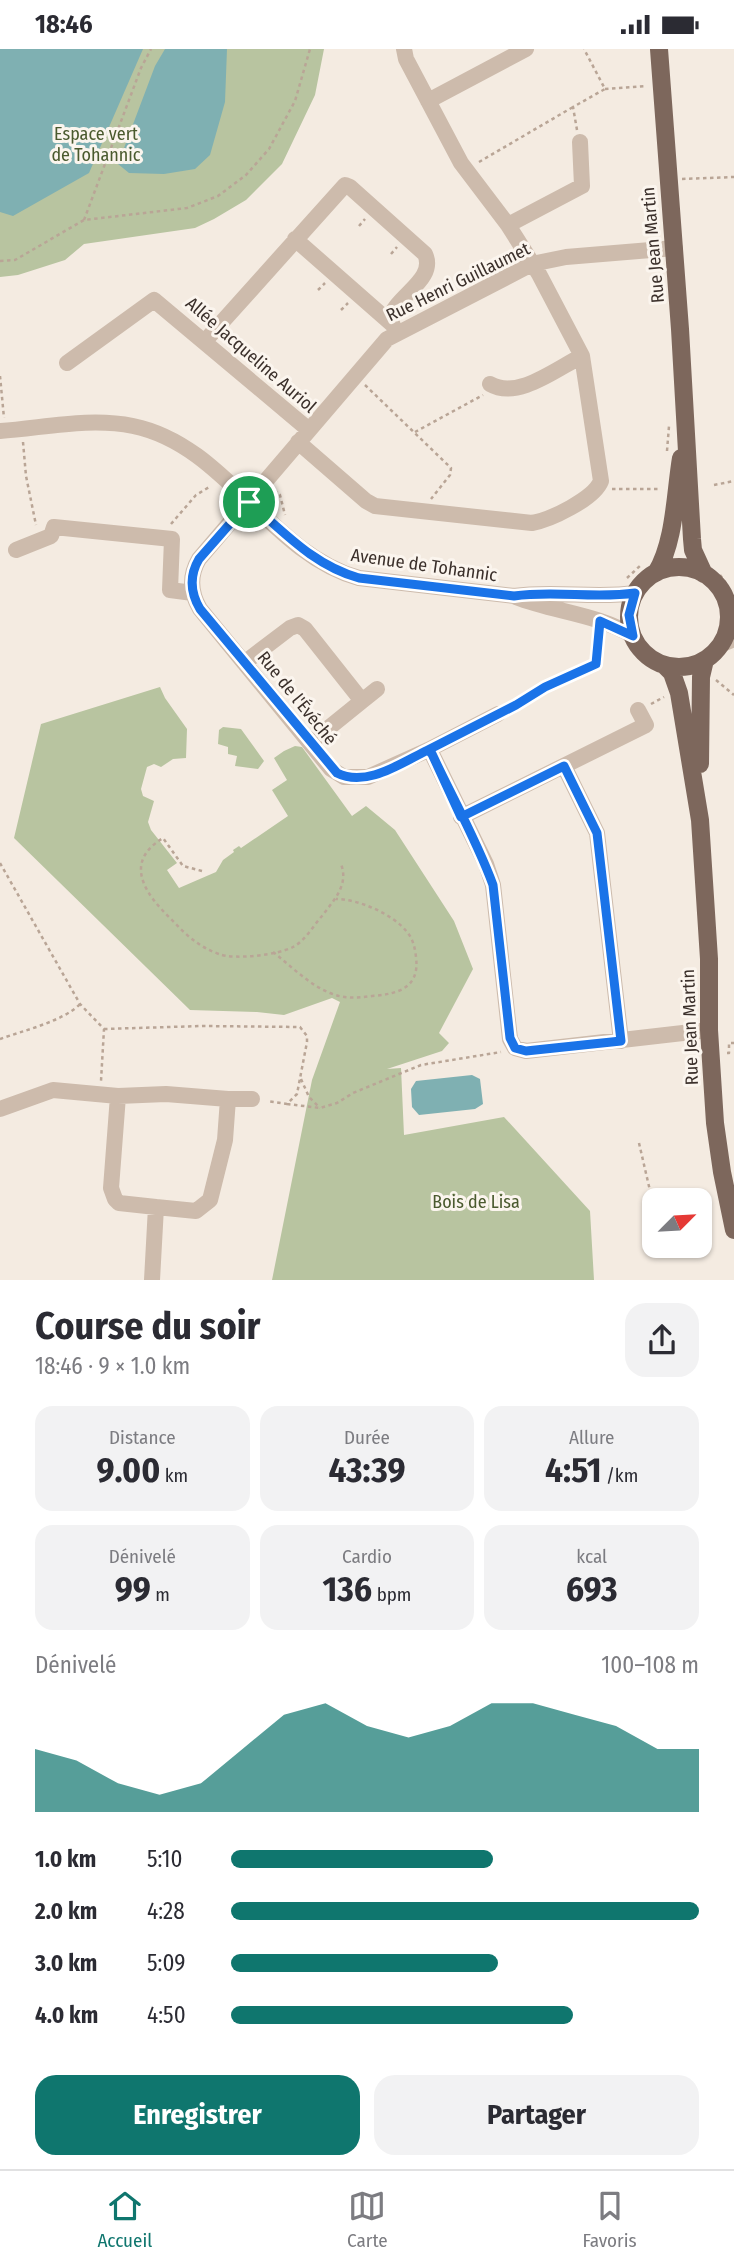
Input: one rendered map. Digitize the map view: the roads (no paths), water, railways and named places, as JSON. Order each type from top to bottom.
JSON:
[{"type":"main road","name":"Rue Jean Martin","points":[[659,49],[674,248],[684,438],[690,486],[691,539],[704,574]]},
{"type":"main road","name":"Rue Jean Martin","points":[[651,565],[665,554],[669,540],[684,438]]},
{"type":"main road","points":[[651,565],[680,567],[704,574],[722,590],[730,602],[728,642],[705,660],[685,667],[664,665],[645,654],[633,636],[629,615],[629,587],[640,585],[651,565]]},
{"type":"main road","name":"Rue Jean Martin","points":[[705,660],[701,677],[700,820],[709,959],[709,1030],[715,1129],[734,1230]]},
{"type":"main road","name":"Rue Jean Martin","points":[[664,665],[672,673],[679,693],[700,820]]},
{"type":"main road","points":[[709,959],[722,1054],[726,1149],[734,1191]]},
{"type":"street","points":[[404,49],[406,59],[461,163],[508,225],[582,356],[519,388],[494,386]]},
{"type":"street","points":[[428,100],[526,49]]},
{"type":"street","points":[[508,225],[582,186],[580,142]]},
{"type":"street","points":[[205,341],[345,185],[351,187],[425,254],[429,261],[425,275],[391,310],[394,326]]},
{"type":"street","points":[[295,239],[394,326]]},
{"type":"street","name":"Rue Henri Guillaumet","points":[[249,502],[387,339],[394,326],[532,264],[566,257],[674,248]]},
{"type":"street","name":"Allée Jacqueline Auriol","points":[[67,363],[154,300],[205,341],[371,504],[532,523],[540,522],[581,501],[599,486],[601,476],[582,356]]},
{"type":"street","name":"Avenue de Tohannic","points":[[2,426],[98,422],[118,423],[151,431],[191,453],[309,555],[340,572],[374,581],[514,596],[600,621],[633,636]]},
{"type":"street","points":[[16,550],[51,536],[54,527],[172,539],[170,590],[193,593],[190,579],[199,559],[249,502]]},
{"type":"street","name":"Avenue de Tohannic","points":[[514,596],[534,593],[616,596],[629,587]]},
{"type":"street","name":"Rue de l'Évéché","points":[[193,593],[200,609],[244,663],[331,769],[344,777],[368,777],[498,714]]},
{"type":"street","points":[[244,663],[290,628],[298,625],[305,629],[362,701]]},
{"type":"street","points":[[310,743],[377,689]]},
{"type":"street","points":[[461,817],[646,725],[638,710]]},
{"type":"street","points":[[428,750],[486,864],[493,885],[510,1038],[515,1048],[526,1051],[709,1030]]},
{"type":"street","points":[[564,766],[597,833],[621,1041]]},
{"type":"street","points":[[0,1109],[53,1090],[118,1096],[166,1094],[253,1099]]},
{"type":"street","points":[[118,1096],[111,1188],[115,1199],[125,1205],[196,1211],[209,1200],[225,1139],[228,1099]]},
{"type":"street","points":[[152,1280],[156,1207]]},
{"type":"water","points":[[0,49],[143,49],[89,173],[13,216],[0,212]]},
{"type":"water","points":[[165,49],[227,49],[225,102],[210,155],[195,169],[164,174],[129,173],[118,164],[155,66]]},
{"type":"water","points":[[472,1075],[480,1079],[483,1104],[475,1109],[419,1115],[412,1107],[411,1089],[416,1081]]},
{"type":"park label","name":"Espace vert de Tohannic","points":[[96,144]]},
{"type":"park label","name":"Bois de Lisa","points":[[476,1202]]}]
